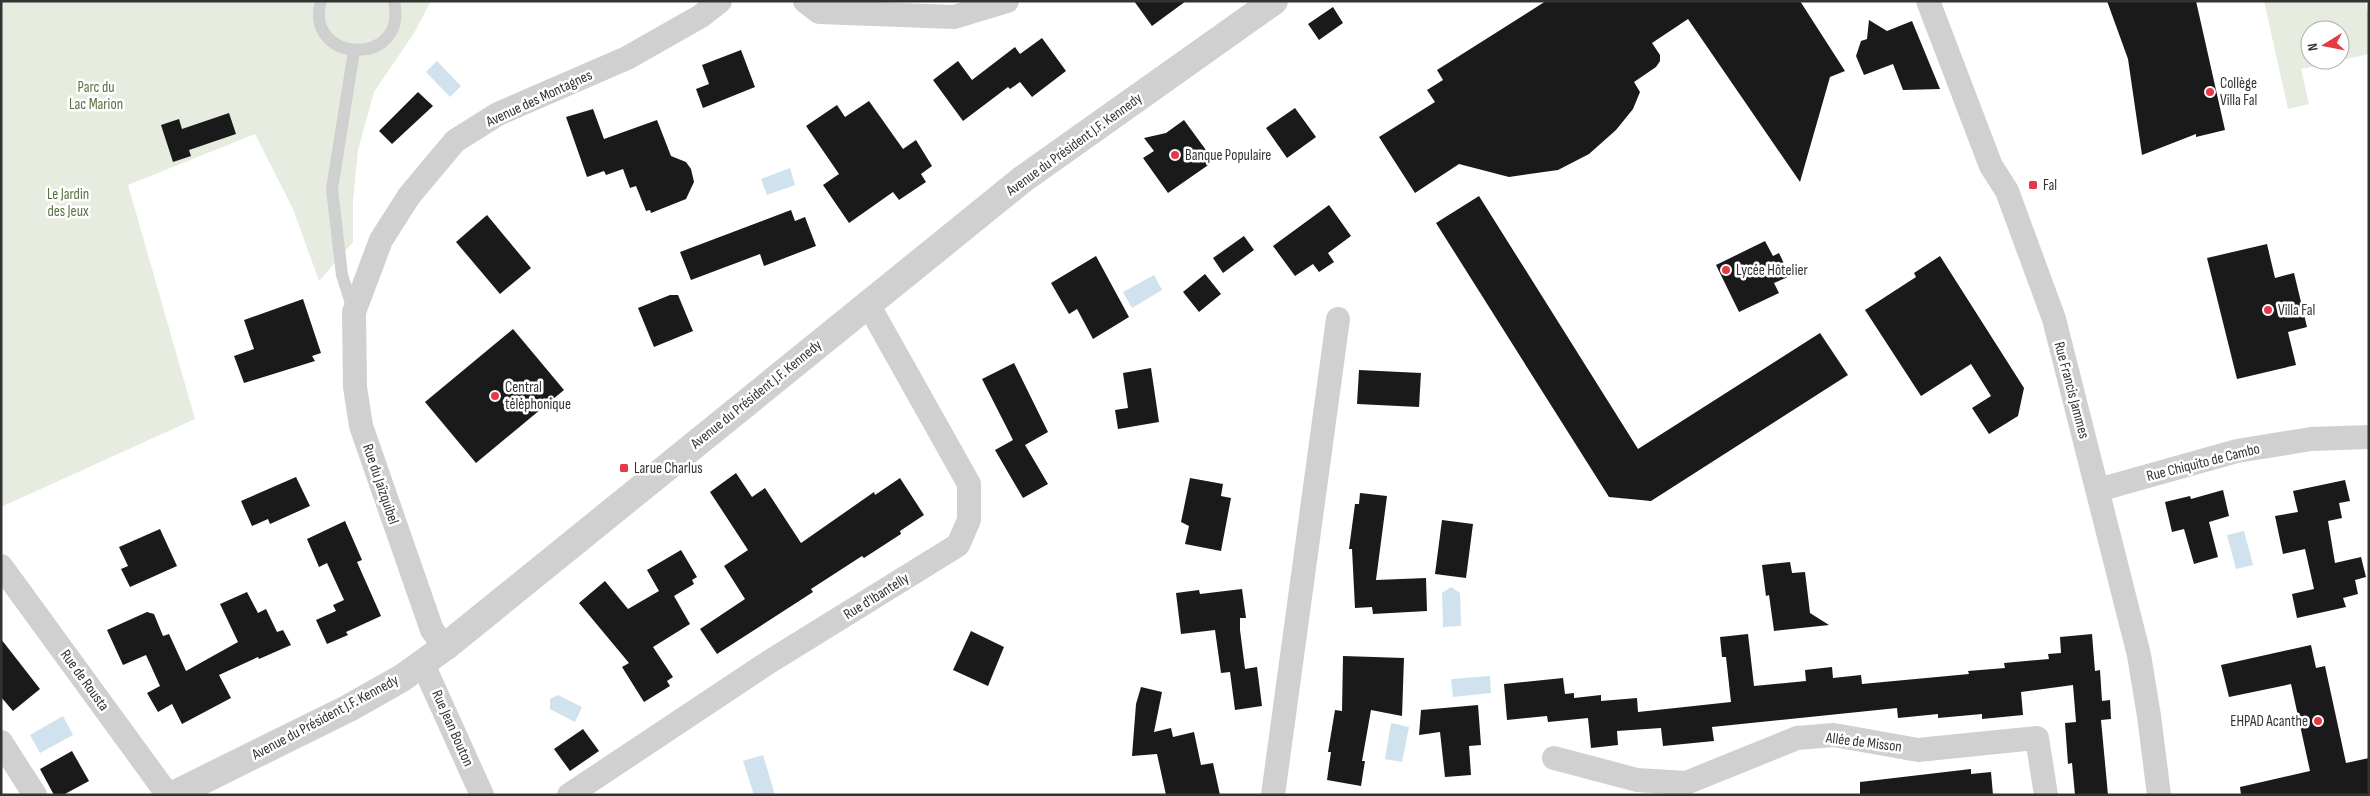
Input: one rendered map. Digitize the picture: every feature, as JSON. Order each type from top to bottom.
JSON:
[{"type":"street","name":"Avenue des Montagnes","points":[[354,312],[382,240],[409,196],[455,141],[498,114],[626,58],[701,16],[720,1]]},
{"type":"street","points":[[805,1],[819,12],[954,17],[1007,1]]},
{"type":"street","name":"Rue Francis Jammes","points":[[1928,1],[1991,166],[2007,191],[2054,319],[2139,655],[2159,795]]},
{"type":"street","points":[[1942,1],[2003,161],[2007,191]]},
{"type":"street","name":"Avenue du Président J.F. Kennedy","points":[[173,795],[349,708],[402,678],[445,647],[1023,179],[1266,3]]},
{"type":"street","name":"Rue d'Ibantelly","points":[[568,795],[769,662],[958,545],[969,520],[968,484],[868,304]]},
{"type":"street","name":"Rue du Jaïzquibel","points":[[354,312],[355,387],[360,426],[432,630],[445,647]]},
{"type":"street","points":[[1273,795],[1338,319]]},
{"type":"street","name":"Rue Chiquito de Cambo","points":[[2098,490],[2236,451],[2312,439],[2369,437]]},
{"type":"street","name":"Rue de Rousta","points":[[1,566],[168,795]]},
{"type":"street","name":"Rue Jean Bouton","points":[[422,662],[482,795]]},
{"type":"street","name":"Allée de Misson","points":[[1554,758],[1637,780],[1686,783],[1797,738],[1834,735],[1918,750],[2037,738],[2046,795]]},
{"type":"street","points":[[1,742],[34,795]]},
{"type":"lane","points":[[321,1],[319,17],[323,30],[331,41],[342,48],[354,51],[367,50],[378,45],[387,37],[393,27],[396,15],[394,1]]},
{"type":"lane","points":[[354,51],[332,188],[342,275],[354,312]]},
{"type":"green space","name":"Parc du Lac Marion","points":[[1,1],[431,1],[414,33],[374,92],[358,150],[353,200],[353,242],[319,281],[293,209],[255,134],[128,185],[195,419],[1,507]]},
{"type":"green space","points":[[2264,1],[2365,1],[2369,18],[2369,54],[2350,58],[2350,20],[2300,20],[2300,70],[2309,104],[2288,109]]},
{"type":"water","points":[[437,61],[461,86],[450,97],[426,72]]},
{"type":"water","points":[[790,168],[795,185],[767,195],[761,179]]},
{"type":"water","points":[[1154,275],[1162,290],[1132,308],[1123,292]]},
{"type":"water","points":[[2244,531],[2253,565],[2236,569],[2227,535]]},
{"type":"water","points":[[1451,587],[1460,593],[1461,626],[1443,627],[1442,593]]},
{"type":"water","points":[[1490,676],[1491,693],[1453,697],[1451,679]]},
{"type":"water","points":[[558,695],[582,707],[575,722],[550,709],[550,699]]},
{"type":"water","points":[[63,716],[73,735],[40,753],[30,735]]},
{"type":"water","points":[[1391,723],[1409,727],[1402,762],[1385,759]]},
{"type":"water","points":[[763,755],[775,795],[754,795],[743,761]]},
{"type":"building","points":[[1134,1],[1186,1],[1152,26]]},
{"type":"building","points":[[1546,1],[1800,1],[1845,71],[1830,77],[1800,182],[1688,19],[1652,43],[1660,55],[1660,61],[1656,67],[1634,82],[1640,92],[1633,109],[1616,130],[1589,154],[1558,170],[1509,177],[1459,164],[1415,193],[1379,137],[1435,102],[1427,90],[1443,80],[1437,70]]},
{"type":"building","points":[[2107,1],[2196,1],[2225,130],[2196,137],[2196,134],[2142,155],[2128,59]]},
{"type":"building","points":[[1333,7],[1343,23],[1319,40],[1308,24]]},
{"type":"building","points":[[1869,20],[1887,31],[1912,21],[1940,89],[1903,90],[1893,64],[1864,75],[1856,56],[1861,41],[1867,39]]},
{"type":"building","points":[[1042,38],[1066,71],[1032,97],[1020,82],[1010,89],[1008,87],[963,121],[933,80],[958,61],[972,80],[1015,47],[1020,54]]},
{"type":"building","points":[[741,50],[755,87],[703,108],[696,89],[709,84],[702,65]]},
{"type":"building","points":[[418,92],[433,106],[392,144],[379,131]]},
{"type":"building","points":[[869,101],[903,149],[916,140],[932,166],[921,174],[926,182],[899,200],[893,192],[849,223],[823,185],[839,174],[806,126],[837,105],[845,117]]},
{"type":"building","points":[[1295,108],[1316,137],[1287,158],[1266,128]]},
{"type":"building","points":[[593,109],[604,139],[657,120],[671,156],[686,162],[691,169],[694,182],[686,199],[651,213],[650,210],[646,211],[636,186],[630,188],[623,169],[606,175],[604,171],[587,177],[566,117]]},
{"type":"building","points":[[229,113],[236,134],[189,150],[191,156],[173,162],[161,125],[179,119],[182,129]]},
{"type":"building","points":[[1184,120],[1214,161],[1168,193],[1143,158],[1154,151],[1144,138],[1166,133]]},
{"type":"building","points":[[1479,196],[1638,449],[1820,333],[1848,375],[1651,501],[1609,497],[1436,223]]},
{"type":"building","points":[[1329,205],[1351,236],[1328,253],[1334,262],[1319,272],[1313,264],[1295,276],[1273,246]]},
{"type":"building","points":[[791,210],[795,221],[805,217],[816,246],[764,266],[760,254],[691,280],[680,252]]},
{"type":"building","points":[[487,215],[531,268],[500,294],[456,242]]},
{"type":"building","points":[[1244,236],[1254,250],[1223,273],[1213,258]]},
{"type":"building","points":[[1765,241],[1773,256],[1779,253],[1790,276],[1774,283],[1779,293],[1739,312],[1716,265]]},
{"type":"building","name":"Villa Fal","points":[[2267,244],[2275,278],[2294,273],[2307,327],[2288,332],[2296,365],[2237,379],[2207,258]]},
{"type":"building","points":[[1096,256],[1129,317],[1093,339],[1077,309],[1069,314],[1051,283]]},
{"type":"building","points":[[1940,256],[2024,388],[2018,416],[1989,434],[1972,408],[1991,396],[1971,364],[1921,396],[1865,310],[1916,277],[1914,273]]},
{"type":"building","points":[[1205,274],[1221,294],[1199,312],[1183,292]]},
{"type":"building","points":[[670,295],[678,295],[693,331],[654,347],[638,308]]},
{"type":"building","points":[[303,299],[321,353],[312,356],[315,361],[244,383],[234,356],[254,349],[244,320]]},
{"type":"building","name":"Central téléphonique","points":[[513,329],[564,390],[476,463],[425,402]]},
{"type":"building","points":[[1014,363],[1048,432],[1025,445],[1048,484],[1023,498],[995,450],[1013,440],[982,379]]},
{"type":"building","points":[[1151,368],[1159,422],[1118,429],[1115,410],[1128,408],[1123,373]]},
{"type":"building","points":[[1359,370],[1421,373],[1419,407],[1357,404]]},
{"type":"building","points":[[736,473],[752,497],[765,488],[801,543],[874,492],[875,495],[900,478],[924,515],[900,531],[901,534],[864,558],[862,556],[811,589],[813,592],[717,654],[700,629],[745,599],[724,566],[748,550],[710,492]]},
{"type":"building","points":[[296,477],[310,506],[270,524],[268,519],[252,526],[241,501]]},
{"type":"building","points":[[1190,478],[1223,484],[1221,496],[1231,498],[1221,551],[1185,544],[1189,526],[1181,522]]},
{"type":"building","points":[[2345,480],[2350,501],[2339,503],[2342,518],[2328,521],[2335,563],[2361,557],[2366,577],[2355,580],[2358,594],[2343,598],[2346,607],[2297,618],[2292,594],[2314,589],[2305,549],[2283,554],[2275,516],[2298,512],[2293,491]]},
{"type":"building","points":[[2223,490],[2229,516],[2209,522],[2218,557],[2194,564],[2184,529],[2172,532],[2165,502],[2190,496],[2191,499]]},
{"type":"building","points":[[1360,493],[1387,496],[1376,580],[1426,578],[1427,611],[1373,614],[1372,607],[1355,608],[1352,549],[1349,549],[1355,504],[1359,504]]},
{"type":"building","points":[[1442,520],[1473,524],[1466,578],[1435,574]]},
{"type":"building","points":[[345,521],[362,560],[357,562],[381,616],[346,632],[348,635],[327,644],[316,620],[336,611],[333,605],[344,600],[327,563],[319,567],[307,539]]},
{"type":"building","points":[[160,529],[177,566],[130,587],[121,569],[128,566],[119,547]]},
{"type":"building","points":[[681,550],[697,577],[692,580],[694,584],[674,596],[690,624],[653,647],[673,677],[667,681],[670,686],[644,702],[622,667],[629,663],[579,603],[605,581],[628,609],[659,591],[647,570]]},
{"type":"building","points":[[1790,562],[1792,573],[1805,572],[1810,613],[1829,625],[1774,631],[1769,595],[1766,596],[1762,565]]},
{"type":"building","points":[[1242,589],[1246,618],[1240,618],[1240,630],[1245,669],[1257,667],[1262,706],[1235,710],[1230,672],[1221,673],[1215,630],[1181,634],[1176,593],[1199,590],[1200,594]]},
{"type":"building","points":[[247,592],[258,613],[266,609],[277,632],[283,630],[291,645],[259,659],[258,657],[219,675],[231,698],[182,724],[172,704],[158,712],[147,693],[160,686],[146,655],[123,665],[107,630],[147,612],[154,614],[163,636],[169,634],[186,671],[238,642],[220,604]]},
{"type":"building","points":[[971,631],[1004,647],[988,686],[953,670]]},
{"type":"building","points":[[1748,634],[1754,686],[1806,681],[1805,670],[1832,667],[1833,678],[1861,675],[1862,684],[1969,674],[1968,671],[2005,668],[2004,663],[2049,659],[2048,654],[2061,653],[2060,637],[2092,634],[2095,671],[2100,670],[2102,701],[2110,700],[2111,719],[2101,720],[2108,795],[2075,795],[2072,763],[2068,764],[2065,723],[2076,722],[2073,685],[2021,692],[2023,715],[1982,719],[1982,714],[1938,718],[1938,714],[1898,718],[1897,708],[1712,727],[1714,741],[1663,746],[1661,728],[1617,731],[1618,745],[1591,748],[1588,718],[1548,722],[1547,716],[1507,720],[1504,684],[1563,678],[1565,694],[1574,693],[1574,698],[1601,695],[1601,701],[1637,698],[1638,712],[1731,702],[1726,657],[1722,657],[1720,637]]},
{"type":"building","points":[[1,639],[40,689],[13,711],[1,697]]},
{"type":"building","name":"EHPAD Acanthe","points":[[2311,645],[2316,668],[2325,666],[2346,763],[2369,758],[2369,795],[2241,795],[2240,787],[2310,771],[2291,684],[2229,697],[2221,665]]},
{"type":"building","points":[[1343,656],[1404,658],[1402,716],[1371,710],[1362,761],[1365,761],[1361,786],[1327,780],[1331,752],[1328,752],[1335,710],[1342,711]]},
{"type":"building","points":[[1141,687],[1162,692],[1154,732],[1171,728],[1173,737],[1194,732],[1201,765],[1213,763],[1220,795],[1166,795],[1157,754],[1132,756],[1136,704]]},
{"type":"building","points":[[1478,705],[1481,745],[1469,746],[1471,775],[1445,777],[1440,732],[1419,735],[1421,710]]},
{"type":"building","points":[[583,729],[599,751],[570,771],[554,749]]},
{"type":"building","points":[[72,751],[89,781],[63,795],[54,795],[40,769]]},
{"type":"building","points":[[1971,769],[1971,774],[1991,772],[1993,795],[1860,795],[1860,782]]},
{"type":"place","name":"Collège Villa Fal","points":[[2210,92]]},
{"type":"place","name":"Banque Populaire","points":[[1175,155]]},
{"type":"place","name":"Fal","points":[[2033,185]]},
{"type":"place","name":"Lycée Hôtelier","points":[[1726,270]]},
{"type":"place","name":"Villa Fal","points":[[2268,310]]},
{"type":"place","name":"Central téléphonique","points":[[495,396]]},
{"type":"place","name":"Larue Charlus","points":[[624,468]]},
{"type":"place","name":"EHPAD Acanthe","points":[[2318,721]]},
{"type":"park label","name":"Le Jardin des Jeux","points":[[68,202]]}]
